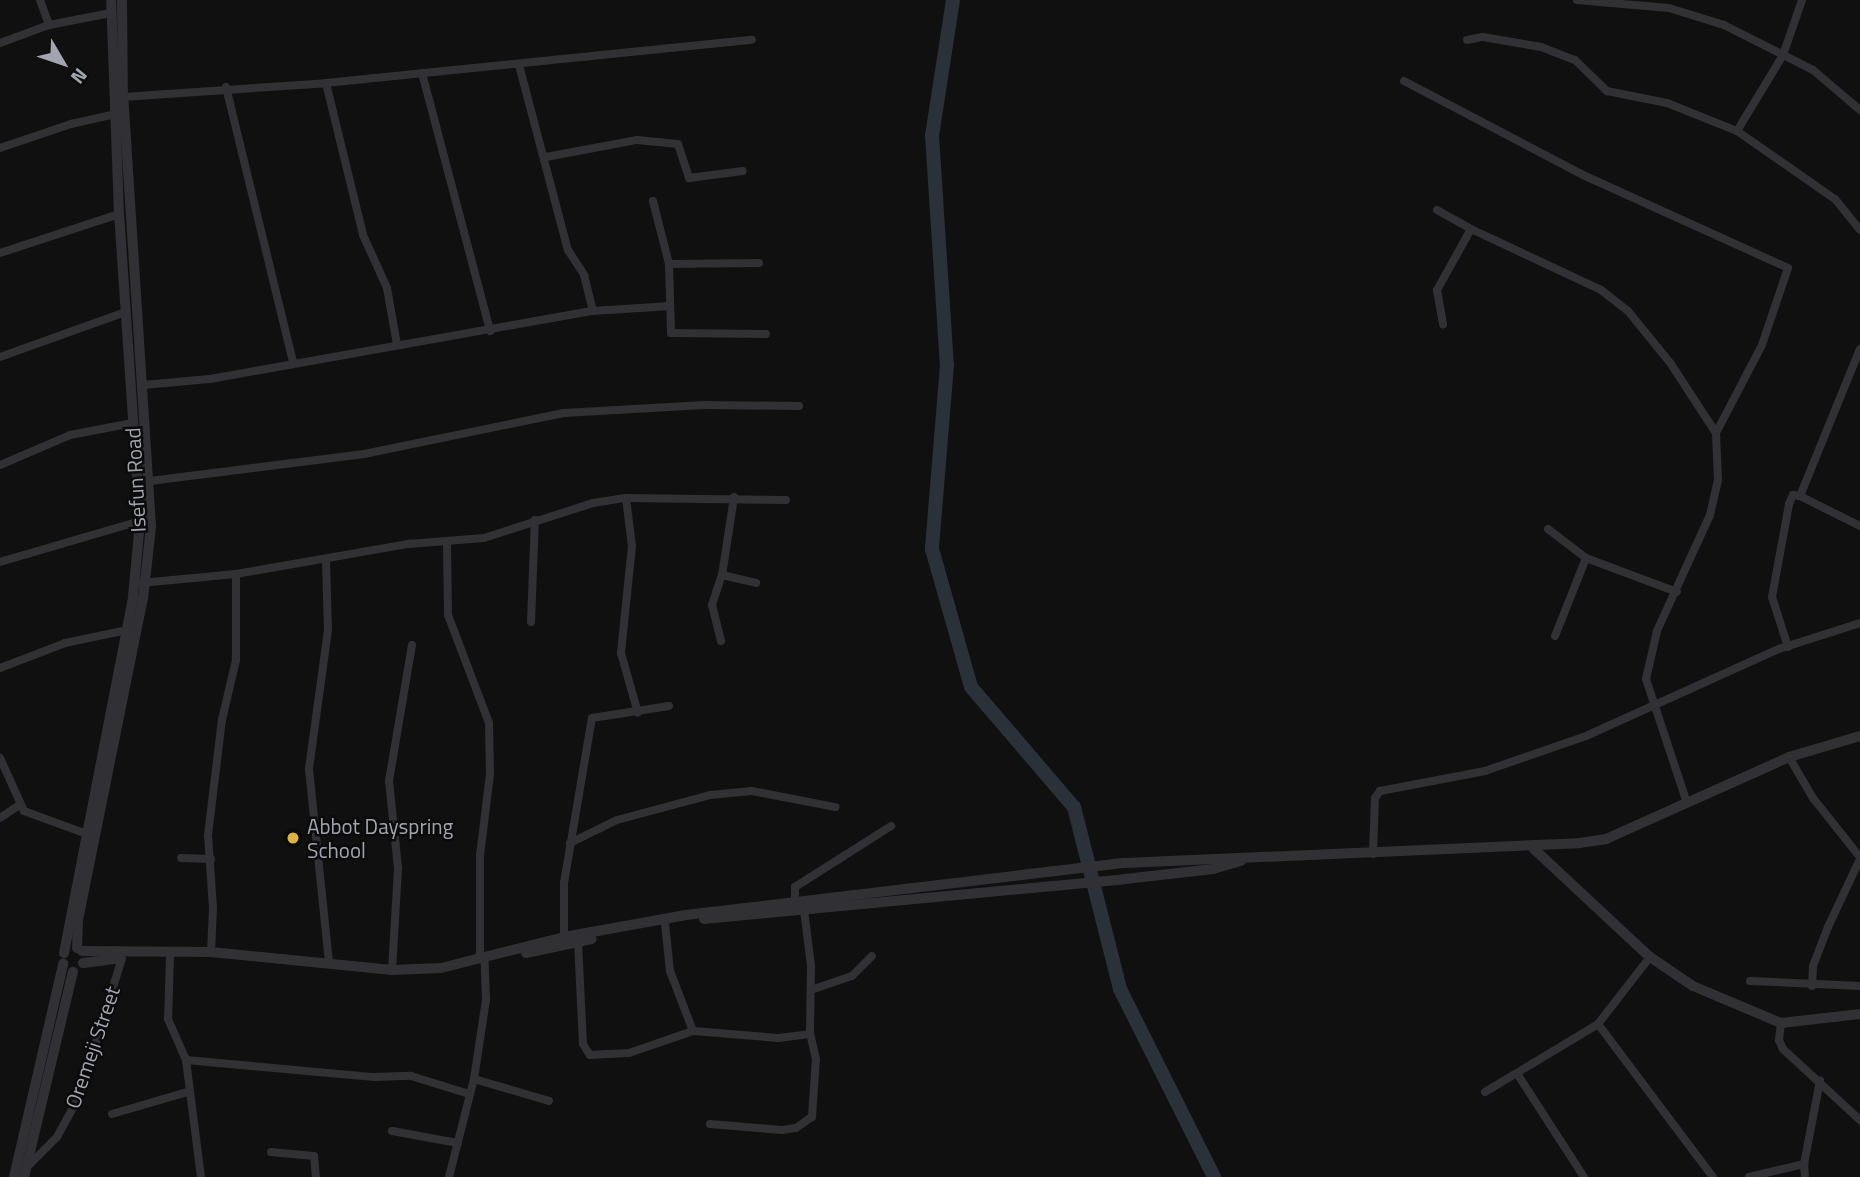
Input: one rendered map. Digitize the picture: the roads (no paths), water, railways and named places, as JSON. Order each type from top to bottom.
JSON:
[{"type":"street","points":[[40,0],[49,25]]},
{"type":"street","name":"Isefun Road","points":[[14,1177],[64,958],[127,630],[140,583],[140,520],[119,214],[111,0]]},
{"type":"street","name":"Isefun Road","points":[[83,963],[78,920],[140,583],[150,481],[123,97],[122,0]]},
{"type":"street","points":[[1577,0],[1670,4],[1724,24],[1813,70],[1860,110]]},
{"type":"street","points":[[1737,131],[1783,55],[1802,0]]},
{"type":"street","points":[[0,43],[49,25],[111,13]]},
{"type":"street","points":[[1467,40],[1483,37],[1541,47],[1575,60],[1607,91],[1667,103],[1737,131],[1826,192],[1860,230]]},
{"type":"street","points":[[123,97],[226,87],[326,83],[472,65],[519,65],[752,40]]},
{"type":"street","points":[[519,65],[546,157],[568,250],[584,275],[593,311]]},
{"type":"street","points":[[422,73],[490,331]]},
{"type":"street","points":[[1404,81],[1618,192],[1788,268],[1762,345],[1716,433],[1718,481],[1714,501],[1647,664],[1652,704],[1687,803]]},
{"type":"street","points":[[326,83],[363,235],[387,288],[397,345]]},
{"type":"street","points":[[226,87],[293,362]]},
{"type":"street","points":[[0,148],[71,124],[115,114]]},
{"type":"street","points":[[546,157],[637,141],[678,144],[689,178],[743,171]]},
{"type":"street","points":[[653,201],[668,264],[671,334],[766,334]]},
{"type":"street","points":[[1437,210],[1471,229],[1601,290],[1628,311],[1671,364],[1716,433]]},
{"type":"street","points":[[0,253],[119,214]]},
{"type":"street","points":[[1443,324],[1437,290],[1471,229]]},
{"type":"street","points":[[668,264],[759,263]]},
{"type":"street","points":[[144,384],[209,379],[593,311],[670,306]]},
{"type":"street","points":[[0,357],[126,313]]},
{"type":"street","points":[[1800,496],[1860,349]]},
{"type":"street","points":[[150,481],[364,454],[565,414],[704,405],[799,406]]},
{"type":"street","points":[[0,465],[70,435],[133,423]]},
{"type":"street","points":[[1788,647],[1772,597],[1789,504],[1793,495],[1860,526]]},
{"type":"street","points":[[140,583],[236,574],[408,544],[484,538],[535,520],[626,498],[734,497],[786,500]]},
{"type":"street","points":[[721,640],[712,604],[722,575],[734,497]]},
{"type":"street","points":[[626,498],[632,546],[621,653],[638,713]]},
{"type":"street","points":[[0,562],[140,520]]},
{"type":"street","points":[[531,622],[535,520]]},
{"type":"street","points":[[1548,529],[1586,558],[1677,592]]},
{"type":"street","points":[[447,542],[448,615],[489,723],[490,774],[480,855],[486,1000],[474,1079],[449,1177]]},
{"type":"street","points":[[1555,636],[1586,558]]},
{"type":"street","points":[[326,559],[328,629],[309,769],[329,964]]},
{"type":"street","points":[[211,952],[211,859],[208,835],[222,720],[236,660],[236,574]]},
{"type":"street","points":[[722,575],[756,583]]},
{"type":"street","points":[[1373,854],[1375,798],[1380,791],[1486,771],[1586,736],[1652,704],[1788,647],[1860,623]]},
{"type":"street","points":[[0,668],[65,643],[127,630]]},
{"type":"street","points":[[392,970],[398,868],[389,781],[412,645]]},
{"type":"street","points":[[564,937],[564,883],[592,718],[638,713],[669,706]]},
{"type":"street","points":[[24,1177],[73,972],[83,963],[122,958],[170,957],[386,976],[437,975],[564,937],[794,900],[1125,863],[1534,849],[1606,839],[1789,757],[1860,736]]},
{"type":"street","points":[[1789,757],[1813,798],[1860,858],[1813,966],[1812,986]]},
{"type":"street","points":[[0,758],[19,804],[30,816],[87,834]]},
{"type":"street","points":[[570,843],[617,820],[710,795],[752,791],[835,807]]},
{"type":"street","points":[[0,818],[19,804]]},
{"type":"street","points":[[794,900],[795,887],[891,825]]},
{"type":"street","points":[[1534,849],[1650,957],[1693,986],[1781,1023],[1860,1014]]},
{"type":"street","points":[[181,858],[211,859]]},
{"type":"street","points":[[73,972],[64,958],[80,950],[211,952],[392,970],[441,968],[665,924],[1125,880],[1213,869],[1250,858]]},
{"type":"street","points":[[710,1124],[782,1130],[808,1122],[816,1059],[810,1034],[811,990],[804,909]]},
{"type":"street","points":[[665,924],[670,971],[693,1031]]},
{"type":"street","points":[[578,942],[583,1044],[590,1055],[629,1053],[693,1031],[778,1038],[810,1034]]},
{"type":"street","points":[[811,990],[852,976],[872,956]]},
{"type":"street","points":[[170,957],[168,1019],[186,1060],[187,1092],[201,1177]]},
{"type":"street","points":[[1485,1092],[1518,1075],[1598,1024],[1650,957]]},
{"type":"street","name":"Oremeji Street","points":[[29,1165],[57,1136],[79,1097],[122,958]]},
{"type":"street","points":[[1750,981],[1812,986],[1860,986]]},
{"type":"street","points":[[1781,1023],[1779,1040],[1783,1049],[1860,1120]]},
{"type":"street","points":[[1598,1024],[1713,1177]]},
{"type":"street","points":[[186,1060],[374,1077],[411,1076],[469,1094]]},
{"type":"street","points":[[1518,1075],[1584,1177]]},
{"type":"street","points":[[474,1079],[549,1101]]},
{"type":"street","points":[[1805,1177],[1804,1164],[1820,1081]]},
{"type":"street","points":[[112,1114],[187,1092]]},
{"type":"street","points":[[392,1131],[458,1143]]},
{"type":"street","points":[[271,1152],[314,1156],[316,1177]]},
{"type":"street","points":[[1749,1177],[1804,1164]]},
{"type":"waterway","points":[[953,0],[932,135],[947,365],[932,549],[971,687],[1074,807],[1120,989],[1214,1177]]},
{"type":"place","name":"Abbot Dayspring School","points":[[293,838]]}]
